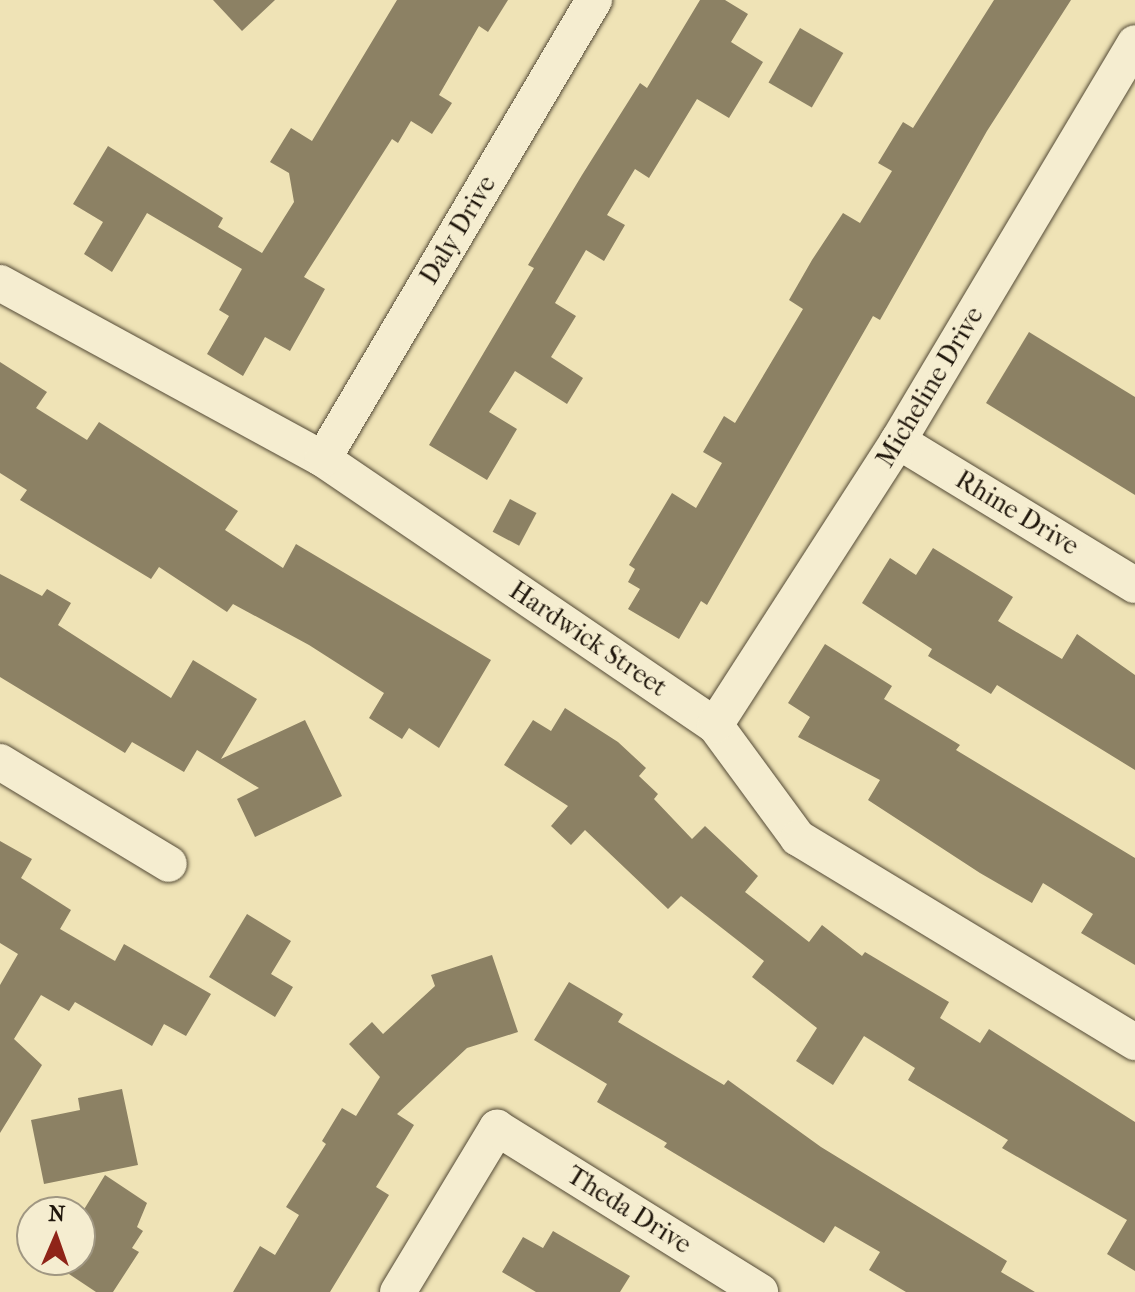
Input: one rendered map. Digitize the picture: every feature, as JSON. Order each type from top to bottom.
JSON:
[{"type":"street","name":"Daly Drive","points":[[323,459],[594,0]]},
{"type":"street","name":"Micheline Drive","points":[[715,725],[898,441],[1135,43]]},
{"type":"street","name":"Hardwick Street","points":[[0,283],[323,459],[715,725],[798,838],[1135,1042]]},
{"type":"street","name":"Rhine Drive","points":[[898,441],[1135,585]]},
{"type":"street","points":[[0,762],[169,864]]},
{"type":"street","name":"Theda Drive","points":[[398,1292],[497,1128],[760,1292]]},
{"type":"building","points":[[213,0],[275,0],[242,31]]},
{"type":"building","points":[[397,0],[508,0],[488,32],[479,26],[439,95],[452,103],[432,134],[411,121],[398,143],[392,139],[304,277],[325,289],[290,351],[265,337],[243,376],[207,354],[229,316],[219,310],[242,269],[147,213],[112,272],[84,254],[103,222],[73,204],[108,146],[223,218],[218,227],[262,253],[294,202],[289,173],[270,162],[291,128],[312,141]]},
{"type":"building","points":[[700,0],[725,0],[748,14],[731,42],[763,62],[729,118],[697,99],[649,178],[635,169],[607,215],[625,225],[604,261],[586,250],[555,303],[576,316],[551,357],[583,378],[567,404],[515,371],[489,412],[517,429],[487,480],[429,445],[534,268],[528,265],[582,175],[640,83],[647,88]]},
{"type":"building","points":[[994,0],[1071,0],[987,131],[880,320],[873,316],[707,605],[701,601],[679,639],[628,609],[640,589],[628,582],[635,569],[629,565],[672,493],[696,508],[722,463],[703,452],[724,416],[735,423],[803,309],[789,300],[812,260],[843,213],[860,223],[892,171],[878,163],[903,122],[913,128]]},
{"type":"building","points":[[800,28],[843,53],[812,108],[768,83]]},
{"type":"building","points":[[1029,332],[1135,397],[1135,495],[986,403]]},
{"type":"building","points":[[0,362],[47,392],[36,408],[87,440],[99,422],[238,511],[225,530],[283,568],[296,544],[491,660],[439,748],[409,728],[402,739],[369,718],[384,693],[309,645],[233,604],[227,612],[159,567],[151,579],[20,500],[27,490],[0,473]]},
{"type":"building","points":[[510,499],[536,513],[519,546],[493,532]]},
{"type":"building","points":[[933,548],[1013,597],[998,621],[1062,659],[1077,634],[1135,675],[1135,770],[997,685],[991,694],[928,656],[932,649],[862,603],[890,558],[916,575]]},
{"type":"building","points":[[0,574],[42,596],[47,589],[71,603],[58,625],[171,698],[193,660],[257,699],[221,759],[305,720],[342,796],[255,837],[237,799],[259,788],[197,750],[184,772],[132,742],[125,753],[0,677]]},
{"type":"building","points":[[825,644],[892,686],[884,699],[960,745],[956,750],[1135,858],[1135,965],[1081,933],[1093,914],[1043,883],[1032,903],[980,873],[868,800],[880,780],[798,737],[810,717],[788,703]]},
{"type":"building","points":[[565,708],[618,742],[646,768],[639,776],[658,794],[654,799],[692,839],[705,826],[758,876],[745,892],[809,942],[822,925],[862,956],[865,952],[949,1002],[940,1018],[980,1043],[989,1029],[1135,1122],[1135,1271],[1107,1254],[1127,1220],[1002,1148],[1008,1140],[908,1080],[915,1068],[864,1036],[833,1085],[796,1061],[817,1028],[752,977],[764,961],[681,896],[668,909],[585,830],[571,845],[551,826],[568,806],[504,765],[533,720],[551,731]]},
{"type":"building","points":[[0,841],[32,859],[21,878],[71,910],[60,929],[115,961],[124,944],[211,994],[186,1036],[164,1024],[152,1046],[75,1002],[69,1011],[41,995],[14,1039],[42,1065],[0,1133],[0,985],[18,954],[0,943]]},
{"type":"building","points":[[247,914],[291,941],[271,974],[293,987],[275,1017],[209,977]]},
{"type":"building","points":[[492,955],[518,1032],[467,1048],[397,1114],[414,1125],[376,1187],[389,1195],[330,1292],[233,1292],[260,1246],[275,1255],[299,1215],[286,1207],[326,1144],[322,1141],[342,1108],[356,1116],[380,1077],[349,1044],[372,1022],[383,1034],[435,986],[431,975]]},
{"type":"building","points":[[569,982],[623,1014],[618,1022],[724,1085],[728,1080],[821,1147],[1007,1261],[1001,1272],[1035,1292],[906,1292],[869,1270],[880,1252],[835,1226],[824,1243],[664,1147],[667,1143],[597,1102],[607,1084],[534,1040]]},
{"type":"building","points":[[122,1089],[138,1165],[44,1184],[31,1120],[80,1110],[78,1098]]},
{"type":"building","points":[[105,1175],[147,1203],[137,1227],[143,1231],[132,1248],[139,1252],[113,1292],[96,1292],[72,1276],[96,1276],[96,1196],[92,1196]]},
{"type":"building","points":[[553,1231],[630,1276],[620,1292],[536,1292],[502,1272],[523,1237],[543,1248]]}]
